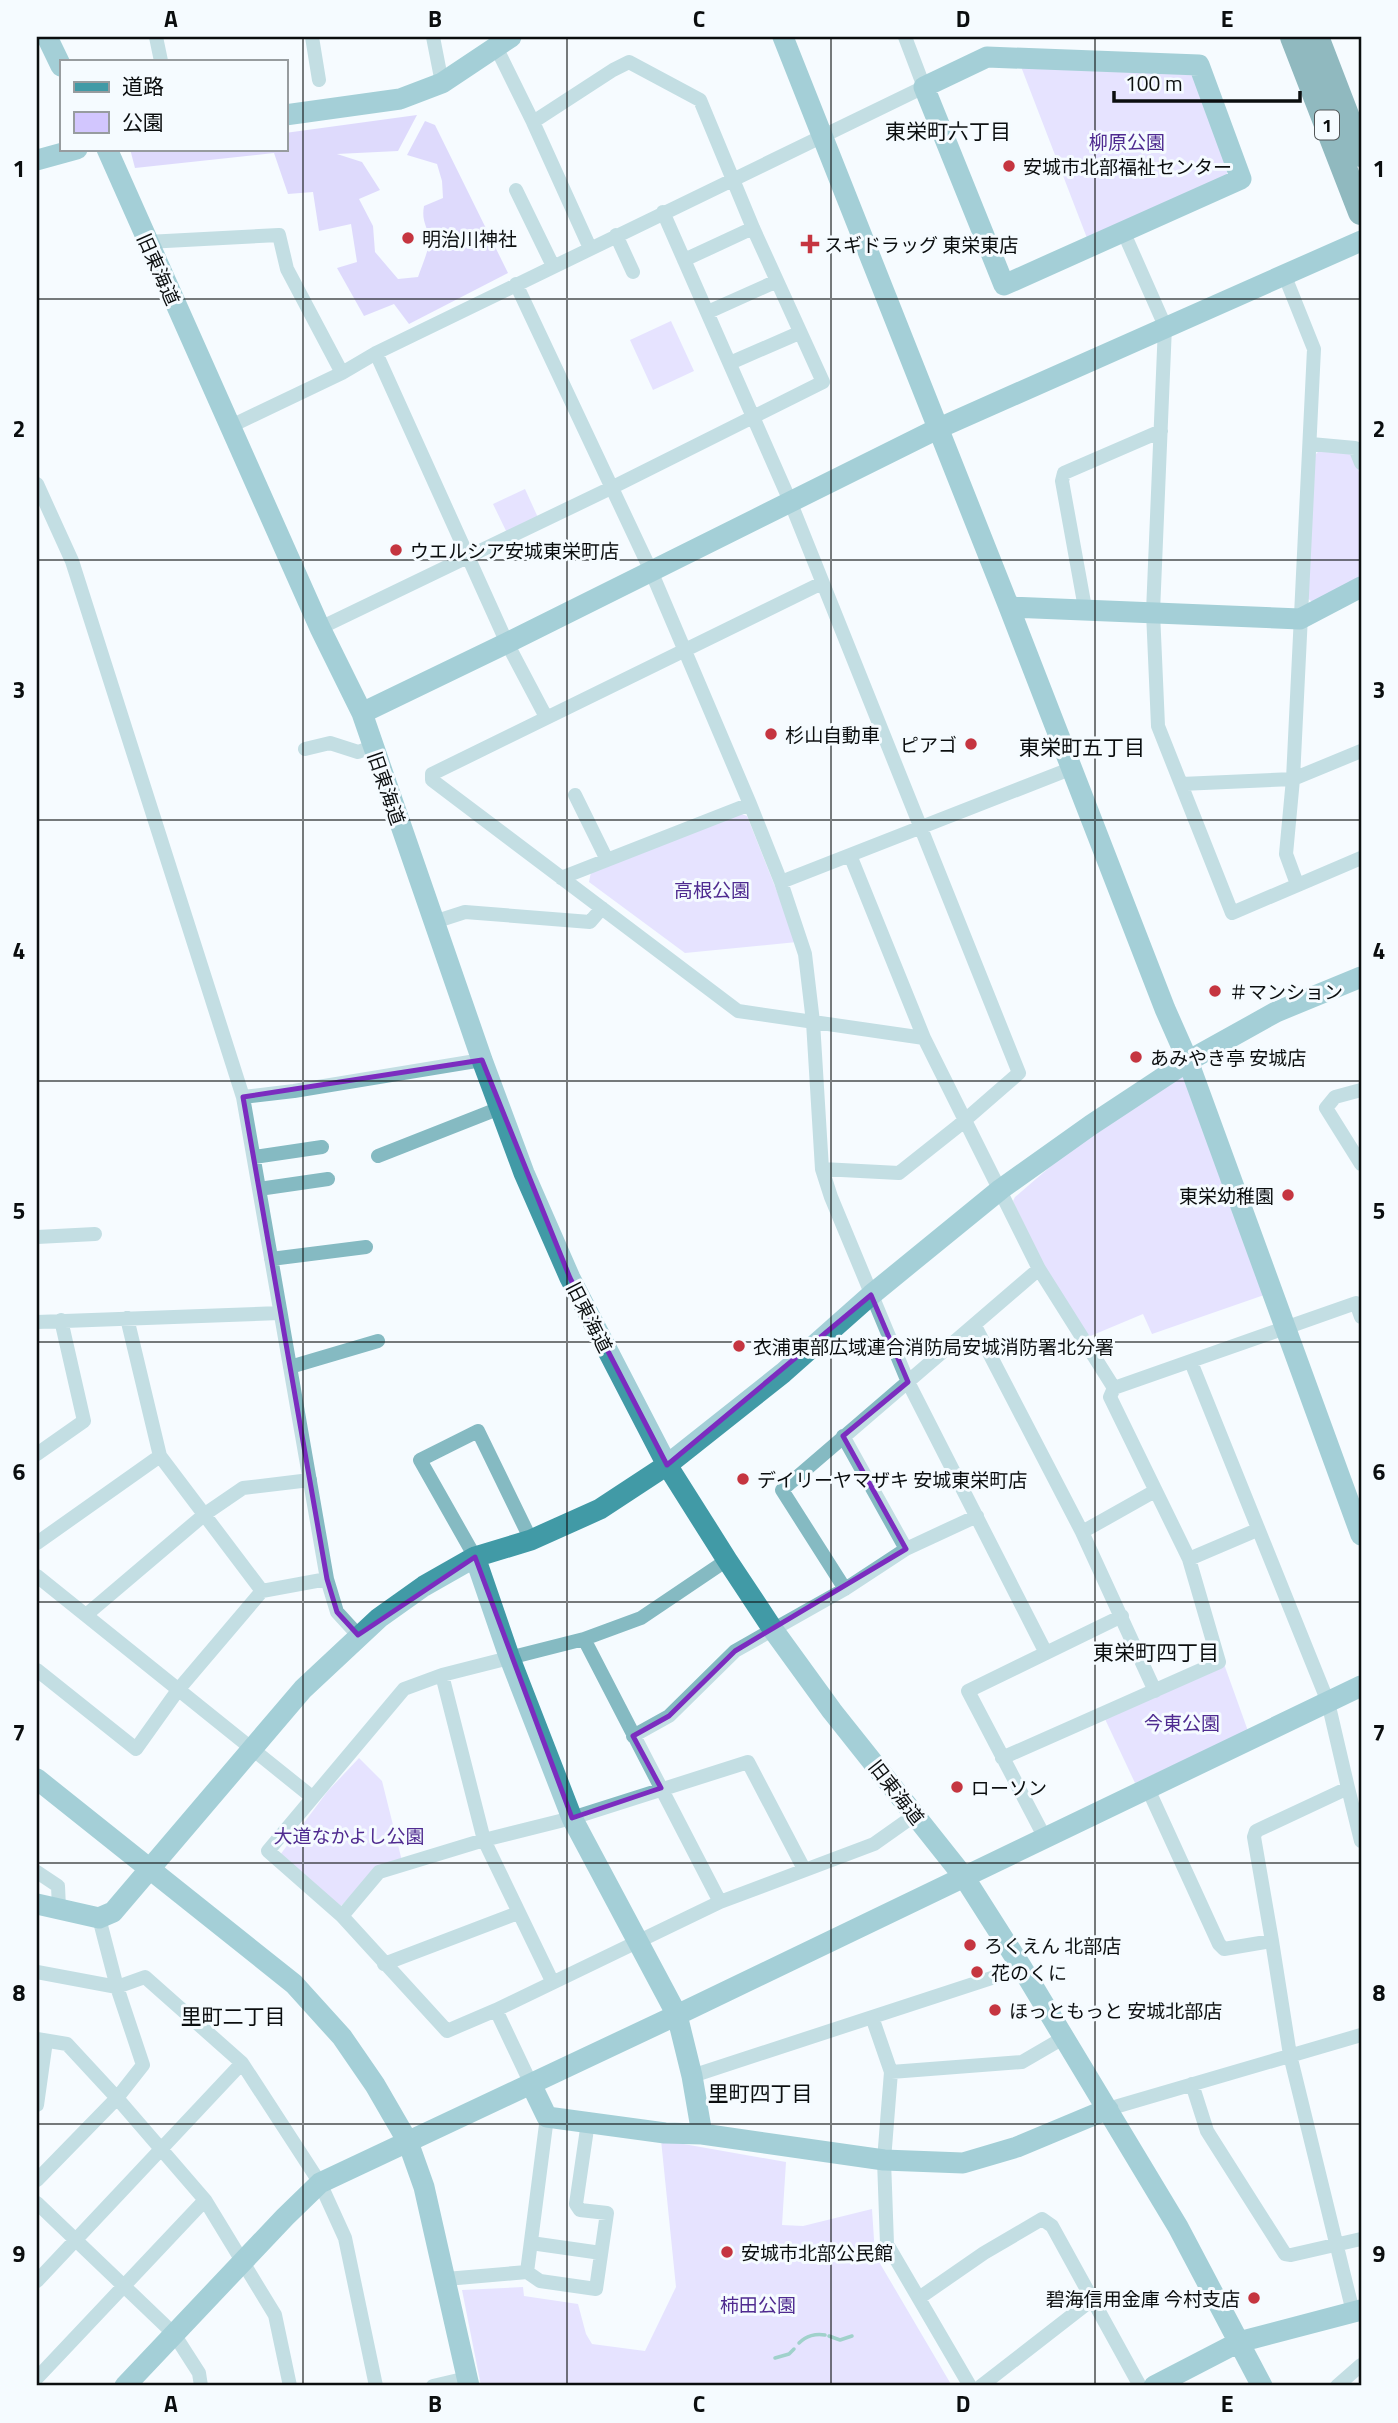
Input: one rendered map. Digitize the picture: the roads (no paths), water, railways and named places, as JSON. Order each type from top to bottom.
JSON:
[{"type":"highway","name":"1","points":[[1293,37],[1361,212]]},
{"type":"highway","name":"1","points":[[1316,37],[1361,154]]},
{"type":"street","points":[[47,37],[60,64]]},
{"type":"street","points":[[156,37],[161,60]]},
{"type":"street","points":[[312,37],[319,80]]},
{"type":"street","points":[[433,37],[442,83]]},
{"type":"street","points":[[783,37],[1009,607],[1070,769],[1188,1061],[1361,1535]]},
{"type":"street","points":[[229,426],[342,373],[376,353],[821,135],[924,87],[987,57],[1199,65],[1241,179],[1004,285],[924,87],[905,37]]},
{"type":"street","points":[[287,115],[400,99],[442,83],[504,42],[533,122],[590,248]]},
{"type":"street","points":[[320,628],[823,382],[753,228],[700,100],[629,62],[533,122]]},
{"type":"street","points":[[37,157],[62,150]]},
{"type":"street","points":[[37,157],[72,150]]},
{"type":"street","name":"旧東海道","points":[[107,150],[320,628],[362,713],[482,1060],[524,1173],[570,1278],[667,1465],[727,1560],[832,1711],[964,1877],[1022,1968],[1178,2227],[1262,2386]]},
{"type":"street","points":[[516,190],[553,266]]},
{"type":"street","points":[[663,212],[790,501],[1019,1073],[899,1172],[822,1170]]},
{"type":"street","points":[[684,260],[753,228]]},
{"type":"street","points":[[1123,231],[1165,326],[1153,612],[1157,726],[1232,913],[1361,858]]},
{"type":"street","points":[[147,242],[279,235],[287,269],[342,373]]},
{"type":"street","points":[[616,235],[634,272]]},
{"type":"street","points":[[362,713],[937,429],[1361,241]]},
{"type":"street","points":[[1284,274],[1314,349],[1293,779],[1286,854],[1297,884]]},
{"type":"street","points":[[708,312],[777,281]]},
{"type":"street","points":[[516,284],[650,571],[781,882],[805,954],[813,1022],[822,1170],[831,1197],[908,1382],[1046,1653]]},
{"type":"street","points":[[730,363],[799,332]]},
{"type":"street","points":[[376,353],[507,643],[546,717]]},
{"type":"street","points":[[1085,608],[1062,481],[1064,473],[1161,431]]},
{"type":"street","points":[[1311,444],[1355,448],[1361,463]]},
{"type":"street","points":[[37,484],[72,561],[243,1097],[327,1579],[337,1612],[358,1635]]},
{"type":"street","points":[[822,583],[546,717],[432,775],[432,780],[738,1011],[924,1038]]},
{"type":"street","points":[[1009,607],[1085,608],[1300,619],[1361,587]]},
{"type":"street","points":[[305,749],[330,743],[358,752],[372,747]]},
{"type":"street","points":[[1181,784],[1293,779],[1361,751]]},
{"type":"street","points":[[781,882],[1070,769]]},
{"type":"street","points":[[575,794],[607,860]]},
{"type":"street","points":[[561,878],[750,804]]},
{"type":"street","points":[[850,855],[924,1038],[1040,1269],[1114,1388]]},
{"type":"street","points":[[434,922],[465,912],[590,922],[602,908]]},
{"type":"street","points":[[37,1904],[99,1919],[113,1912],[303,1689],[358,1635],[424,1586],[475,1556],[531,1540],[600,1509],[667,1465],[783,1373],[871,1295],[1001,1189],[1091,1125],[1188,1061],[1276,1012],[1361,977]]},
{"type":"street","points":[[243,1097],[482,1060]]},
{"type":"street","points":[[1361,1090],[1335,1097],[1326,1108],[1361,1164]]},
{"type":"street","points":[[378,1156],[500,1108]]},
{"type":"street","points":[[254,1157],[322,1147]]},
{"type":"street","points":[[259,1189],[328,1179]]},
{"type":"street","points":[[37,1237],[95,1234]]},
{"type":"street","points":[[271,1259],[366,1247]]},
{"type":"street","points":[[845,1589],[782,1490],[1040,1269]]},
{"type":"street","points":[[1002,1758],[1219,1662],[1189,1559],[1110,1396],[1114,1388],[1356,1303],[1361,1317]]},
{"type":"street","points":[[37,1322],[280,1313]]},
{"type":"street","points":[[127,1318],[160,1457],[262,1591]]},
{"type":"street","points":[[37,1454],[84,1421],[61,1320]]},
{"type":"street","points":[[975,1326],[1082,1532],[1155,1691]]},
{"type":"street","points":[[290,1367],[378,1341]]},
{"type":"street","points":[[1191,1362],[1328,1702],[1361,1841]]},
{"type":"street","points":[[531,1540],[478,1431],[420,1460],[475,1556],[509,1657],[572,1818],[677,2015],[692,2076],[702,2134]]},
{"type":"street","points":[[843,1436],[906,1549]]},
{"type":"street","points":[[37,1544],[160,1457]]},
{"type":"street","points":[[86,1615],[205,1514],[243,1488],[310,1480]]},
{"type":"street","points":[[1082,1532],[1155,1492]]},
{"type":"street","points":[[633,1736],[669,1716],[735,1651],[845,1589],[906,1549],[977,1516]]},
{"type":"street","points":[[1189,1559],[1257,1530]]},
{"type":"street","points":[[727,1560],[641,1618],[584,1639],[442,1675],[404,1689],[268,1851],[342,1916],[447,2031],[720,1902],[874,1844],[915,1815]]},
{"type":"street","points":[[37,1576],[312,1797]]},
{"type":"street","points":[[37,1670],[136,1749],[178,1690],[262,1591],[327,1579]]},
{"type":"street","points":[[1045,1838],[968,1690],[1122,1616]]},
{"type":"street","points":[[584,1639],[720,1902]]},
{"type":"street","points":[[442,1675],[484,1840],[552,1981]]},
{"type":"street","points":[[125,2386],[320,2183],[677,2015],[1361,1686]]},
{"type":"street","points":[[342,1916],[379,1872],[484,1840],[572,1818],[748,1762],[804,1869]]},
{"type":"street","points":[[37,1779],[293,1984],[342,2037],[376,2085],[408,2142],[424,2187],[468,2382],[433,2386]]},
{"type":"street","points":[[1154,2386],[1239,2342],[1357,2311],[1337,2245],[1290,2055],[1255,1833],[1348,1788]]},
{"type":"street","points":[[1147,1789],[1223,1949],[1272,1941]]},
{"type":"street","points":[[37,1872],[58,1886],[59,1908]]},
{"type":"street","points":[[384,1964],[518,1913]]},
{"type":"street","points":[[37,2180],[117,2098],[144,2066],[117,1987],[99,1919]]},
{"type":"street","points":[[692,2076],[1022,1968]]},
{"type":"street","points":[[37,1972],[117,1987],[145,1977],[242,2063],[320,2183],[345,2238],[376,2386]]},
{"type":"street","points":[[496,2010],[547,2117],[527,2272]]},
{"type":"street","points":[[872,2017],[891,2072],[884,2161],[887,2244],[970,2386]]},
{"type":"street","points":[[547,2117],[666,2133],[702,2134],[884,2161],[963,2163],[1017,2147],[1108,2109],[1361,2035]]},
{"type":"street","points":[[891,2072],[1022,2062],[1065,2037]]},
{"type":"street","points":[[37,2105],[41,2040],[67,2045],[117,2098],[205,2200],[275,2315],[290,2386]]},
{"type":"street","points":[[37,2281],[242,2063]]},
{"type":"street","points":[[1192,2084],[1207,2131],[1286,2254],[1361,2239]]},
{"type":"street","points":[[446,2279],[527,2272],[540,2281],[596,2289],[607,2213],[580,2210],[576,2204],[588,2122]]},
{"type":"street","points":[[37,2378],[205,2200]]},
{"type":"street","points":[[37,2203],[174,2334],[199,2373],[201,2386]]},
{"type":"street","points":[[919,2298],[984,2253],[1042,2219],[1052,2225],[1140,2386]]},
{"type":"street","points":[[531,2243],[601,2253]]},
{"type":"street","points":[[981,2386],[1093,2299]]},
{"type":"street","points":[[1337,2386],[1361,2365]]},
{"type":"waterway","points":[[799,2343],[811,2336],[825,2335]]},
{"type":"waterway","points":[[829,2336],[840,2340],[852,2336]]},
{"type":"waterway","points":[[775,2358],[789,2354],[794,2349]]},
{"type":"place","name":"安城市北部福祉センター","points":[[1009,166]]},
{"type":"place","name":"明治川神社","points":[[408,238]]},
{"type":"place","name":"スギドラッグ 東栄東店","points":[[810,244]]},
{"type":"place","name":"ウエルシア安城東栄町店","points":[[396,550]]},
{"type":"place","name":"杉山自動車","points":[[771,734]]},
{"type":"place","name":"ピアゴ","points":[[971,744]]},
{"type":"place","name":"＃マンション","points":[[1215,991]]},
{"type":"place","name":"あみやき亭 安城店","points":[[1136,1057]]},
{"type":"place","name":"東栄幼稚園","points":[[1288,1195]]},
{"type":"place","name":"衣浦東部広域連合消防局安城消防署北分署","points":[[739,1346]]},
{"type":"place","name":"デイリーヤマザキ 安城東栄町店","points":[[743,1479]]},
{"type":"place","name":"ローソン","points":[[957,1787]]},
{"type":"place","name":"ろくえん 北部店","points":[[970,1945]]},
{"type":"place","name":"花のくに","points":[[977,1972]]},
{"type":"place","name":"ほっともっと 安城北部店","points":[[995,2010]]},
{"type":"place","name":"安城市北部公民館","points":[[727,2252]]},
{"type":"place","name":"碧海信用金庫 今村支店","points":[[1254,2298]]},
{"type":"district","name":"東栄町六丁目","points":[[948,131]]},
{"type":"district","name":"東栄町五丁目","points":[[1082,747]]},
{"type":"district","name":"東栄町四丁目","points":[[1156,1652]]},
{"type":"district","name":"里町二丁目","points":[[233,2016]]},
{"type":"district","name":"里町四丁目","points":[[760,2093]]},
{"type":"park label","name":"柳原公園","points":[[1127,141]]},
{"type":"park label","name":"高根公園","points":[[712,889]]},
{"type":"park label","name":"今東公園","points":[[1182,1722]]},
{"type":"park label","name":"大道なかよし公園","points":[[349,1835]]},
{"type":"park label","name":"柿田公園","points":[[758,2304]]}]
